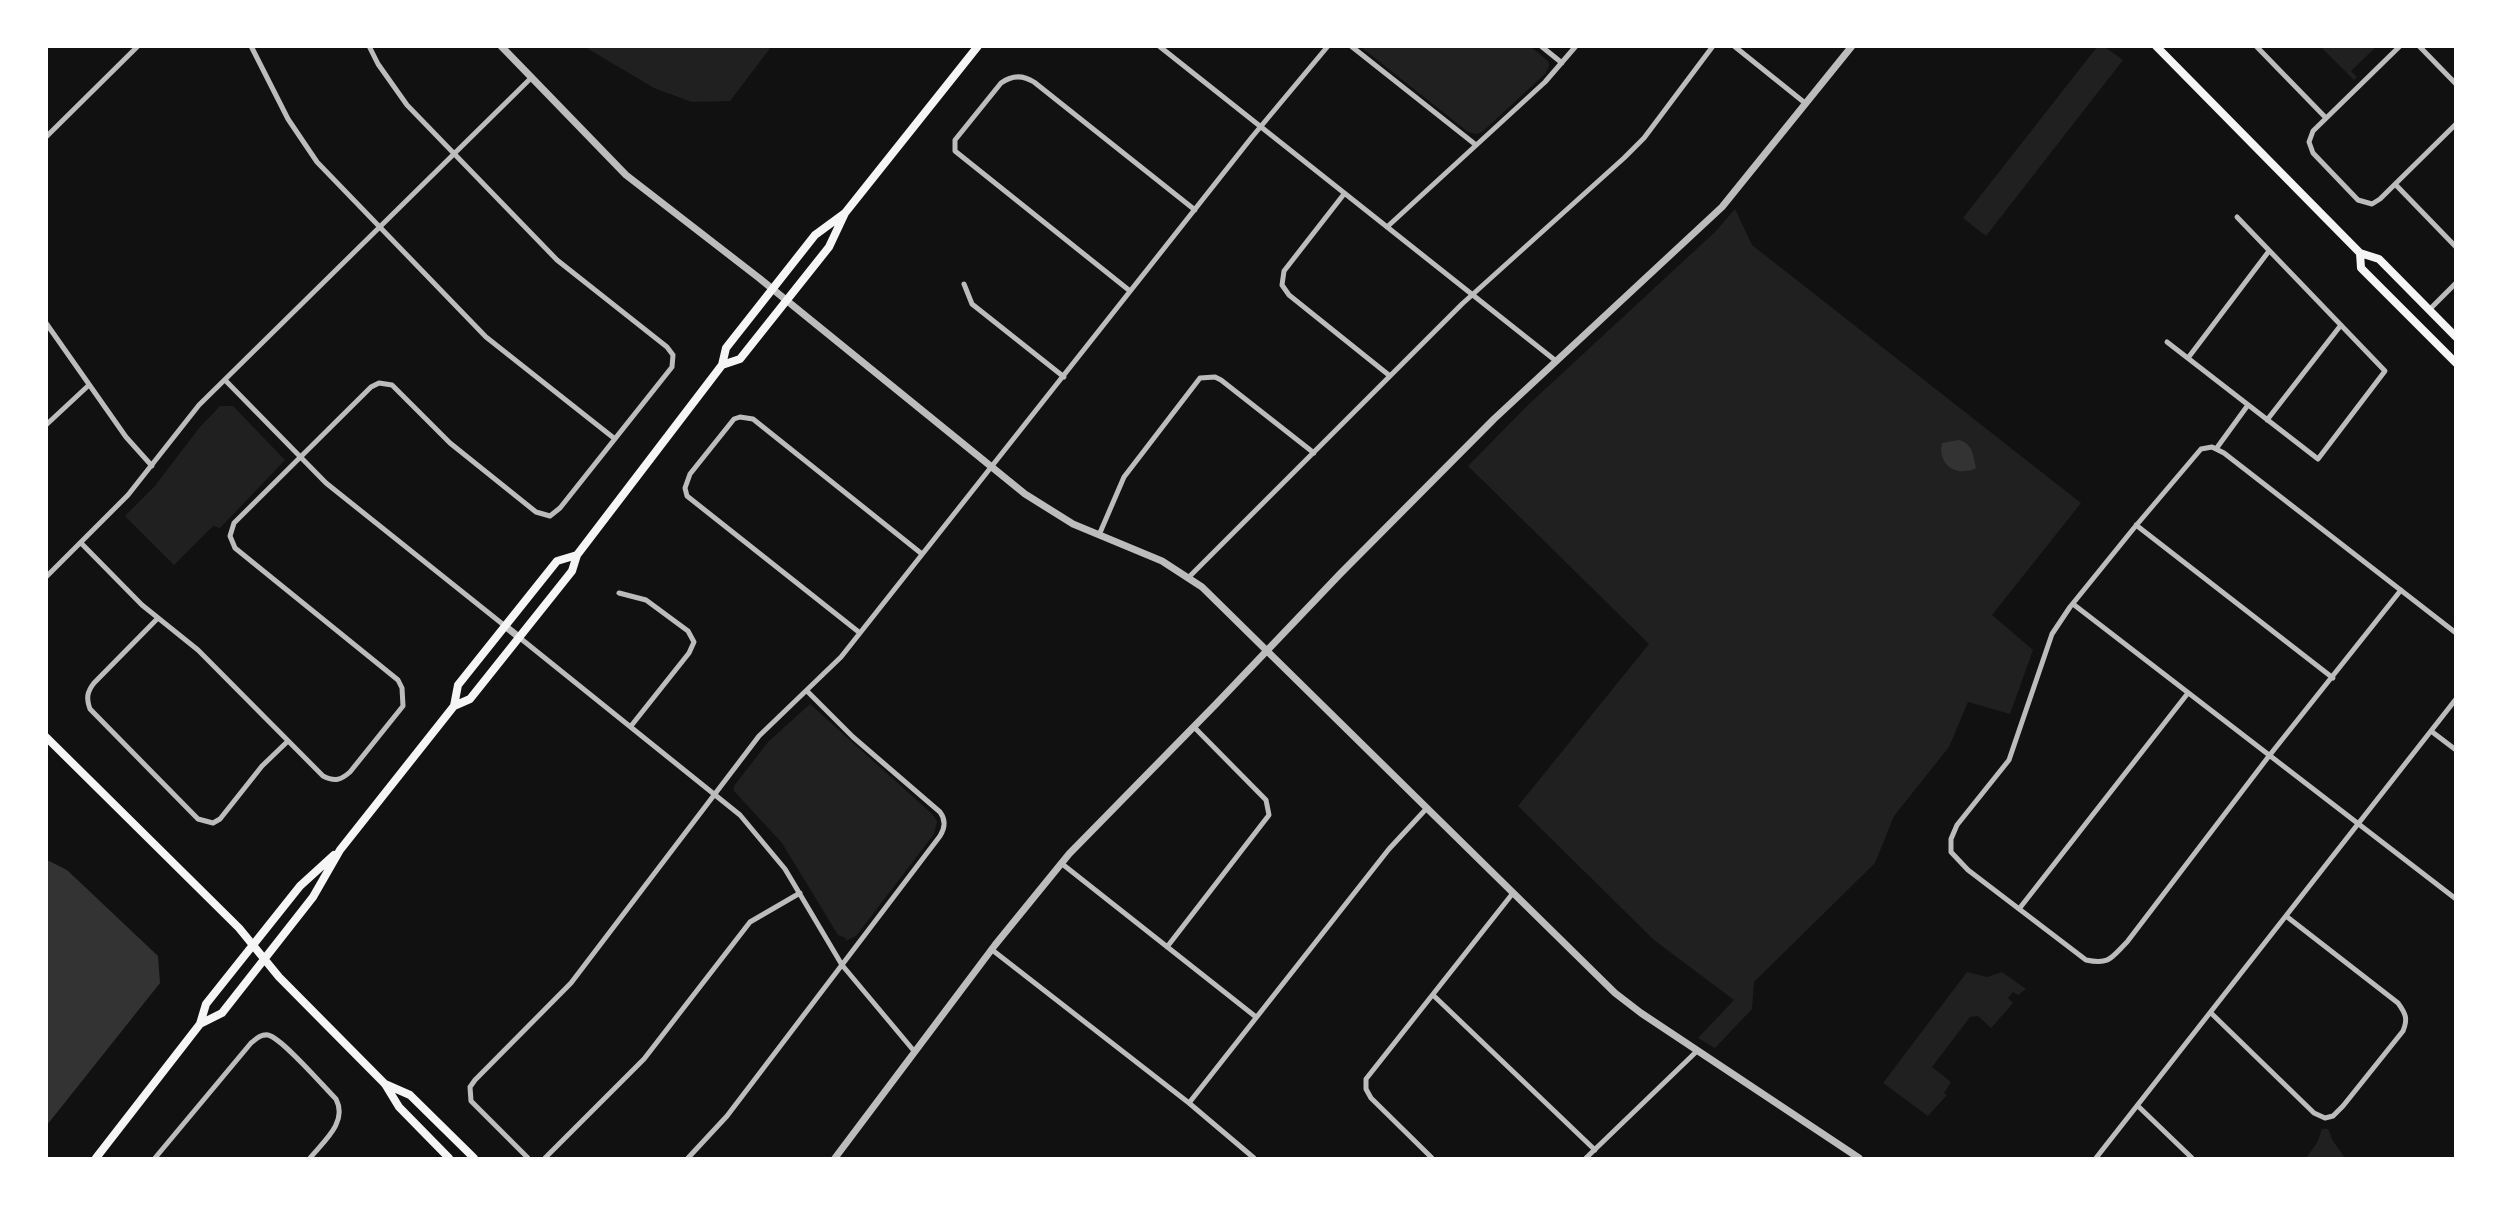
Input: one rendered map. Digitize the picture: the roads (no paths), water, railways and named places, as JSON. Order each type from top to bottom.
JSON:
[{"type":"main road","points":[[722,364],[740,359],[787,301],[829,247],[845,213],[978,46]]},
{"type":"main road","points":[[2156,46],[2361,254],[2379,260],[2456,337]]},
{"type":"main road","points":[[454,706],[470,699],[572,571],[577,555],[722,364],[726,348],[815,235],[845,213]]},
{"type":"main road","points":[[2361,254],[2361,268],[2456,363]]},
{"type":"main road","points":[[200,1024],[222,1013],[314,897],[340,850],[454,706],[458,685],[557,561],[577,555]]},
{"type":"main road","points":[[46,737],[239,928],[279,977],[385,1084],[399,1107],[449,1158]]},
{"type":"main road","points":[[96,1158],[200,1024],[206,1004],[300,886],[340,850]]},
{"type":"main road","points":[[385,1084],[410,1095],[474,1158]]},
{"type":"street","points":[[46,137],[138,46]]},
{"type":"street","points":[[251,46],[288,119],[317,162],[486,337],[615,439]]},
{"type":"street","points":[[81,543],[158,618],[198,650],[323,776],[337,780],[344,778],[403,706],[404,697],[398,681],[240,552],[231,542],[231,529],[234,523],[370,387],[379,383],[392,385],[458,451],[536,512],[550,516],[560,508],[672,367],[672,355],[667,347],[557,260],[407,105],[378,64],[369,46]]},
{"type":"street","points":[[501,46],[626,176],[773,289],[992,467],[1051,511],[1099,535],[1152,556],[1188,578],[1220,603],[1625,1002],[1859,1158]]},
{"type":"street","points":[[1159,46],[1556,361]]},
{"type":"street","points":[[528,1158],[471,1101],[470,1087],[560,996],[759,736],[841,657],[1130,291],[1328,46]]},
{"type":"street","points":[[1351,46],[1476,145]]},
{"type":"street","points":[[1541,46],[1563,63]]},
{"type":"street","points":[[1387,227],[1563,63],[1576,46]]},
{"type":"street","points":[[1188,578],[1472,294],[1644,138],[1713,46]]},
{"type":"street","points":[[1734,46],[1804,103]]},
{"type":"street","points":[[835,1158],[991,950],[1061,863],[1494,419],[1722,207],[1852,46]]},
{"type":"street","points":[[2256,46],[2326,118]]},
{"type":"street","points":[[2400,46],[2310,136],[2310,147],[2313,153],[2358,200],[2368,204],[2376,202],[2456,124]]},
{"type":"street","points":[[2419,46],[2456,84]]},
{"type":"street","points":[[1130,291],[955,151],[956,140],[1001,83],[1010,78],[1022,77],[1034,82],[1195,210]]},
{"type":"street","points":[[46,577],[128,495],[200,405],[531,78]]},
{"type":"street","points":[[2395,184],[2456,247]]},
{"type":"street","points":[[1344,194],[1284,271],[1282,285],[1289,295],[1390,376]]},
{"type":"street","points":[[2167,342],[2318,459],[2385,371],[2237,217]]},
{"type":"street","points":[[2188,358],[2269,251]]},
{"type":"street","points":[[964,284],[972,304],[1064,377]]},
{"type":"street","points":[[2429,310],[2456,284]]},
{"type":"street","points":[[46,323],[126,437],[152,466]]},
{"type":"street","points":[[2267,420],[2341,325]]},
{"type":"street","points":[[1099,535],[1124,477],[1200,378],[1215,377],[1221,380],[1314,453]]},
{"type":"street","points":[[225,380],[336,492],[734,809],[761,837],[800,893],[842,965],[914,1051]]},
{"type":"street","points":[[46,425],[89,385]]},
{"type":"street","points":[[2216,449],[2248,405]]},
{"type":"street","points":[[860,633],[687,496],[686,480],[690,474],[734,420],[740,417],[753,419],[922,554]]},
{"type":"street","points":[[2401,590],[2269,756],[2127,942],[2109,961],[2100,963],[2086,960],[1968,870],[1951,852],[1951,839],[1957,825],[2009,760],[2052,634],[2136,525],[2201,449],[2212,447],[2224,453],[2401,590],[2456,633]]},
{"type":"street","points":[[2136,525],[2333,678]]},
{"type":"street","points":[[619,593],[646,600],[688,631],[694,642],[689,652],[631,726]]},
{"type":"street","points":[[2073,604],[2456,899]]},
{"type":"street","points":[[158,618],[94,683],[88,691],[87,700],[90,709],[198,819],[213,823],[220,819],[262,766],[288,741]]},
{"type":"street","points":[[688,1158],[727,1116],[940,836],[944,821],[940,812],[853,737],[807,690]]},
{"type":"street","points":[[2019,909],[2188,693]]},
{"type":"street","points":[[2096,1158],[2139,1107],[2456,699]]},
{"type":"street","points":[[1167,947],[1269,815],[1266,800],[1194,727]]},
{"type":"street","points":[[2431,731],[2456,750]]},
{"type":"street","points":[[1189,1103],[1389,849],[1427,808]]},
{"type":"street","points":[[1061,863],[1256,1017]]},
{"type":"street","points":[[545,1158],[644,1059],[750,922],[800,893]]},
{"type":"street","points":[[1432,1158],[1371,1098],[1366,1089],[1366,1079],[1513,893]]},
{"type":"street","points":[[2211,1013],[2314,1113],[2325,1119],[2333,1116],[2343,1106],[2403,1031],[2407,1021],[2406,1013],[2398,1003],[2286,916]]},
{"type":"street","points":[[991,950],[1189,1103],[1254,1158]]},
{"type":"street","points":[[1433,995],[1595,1150]]},
{"type":"street","points":[[155,1158],[251,1042],[265,1035],[281,1042],[336,1099],[339,1106],[340,1118],[335,1127],[310,1158]]},
{"type":"street","points":[[1587,1158],[1697,1051]]},
{"type":"street","points":[[2139,1107],[2192,1158]]}]
